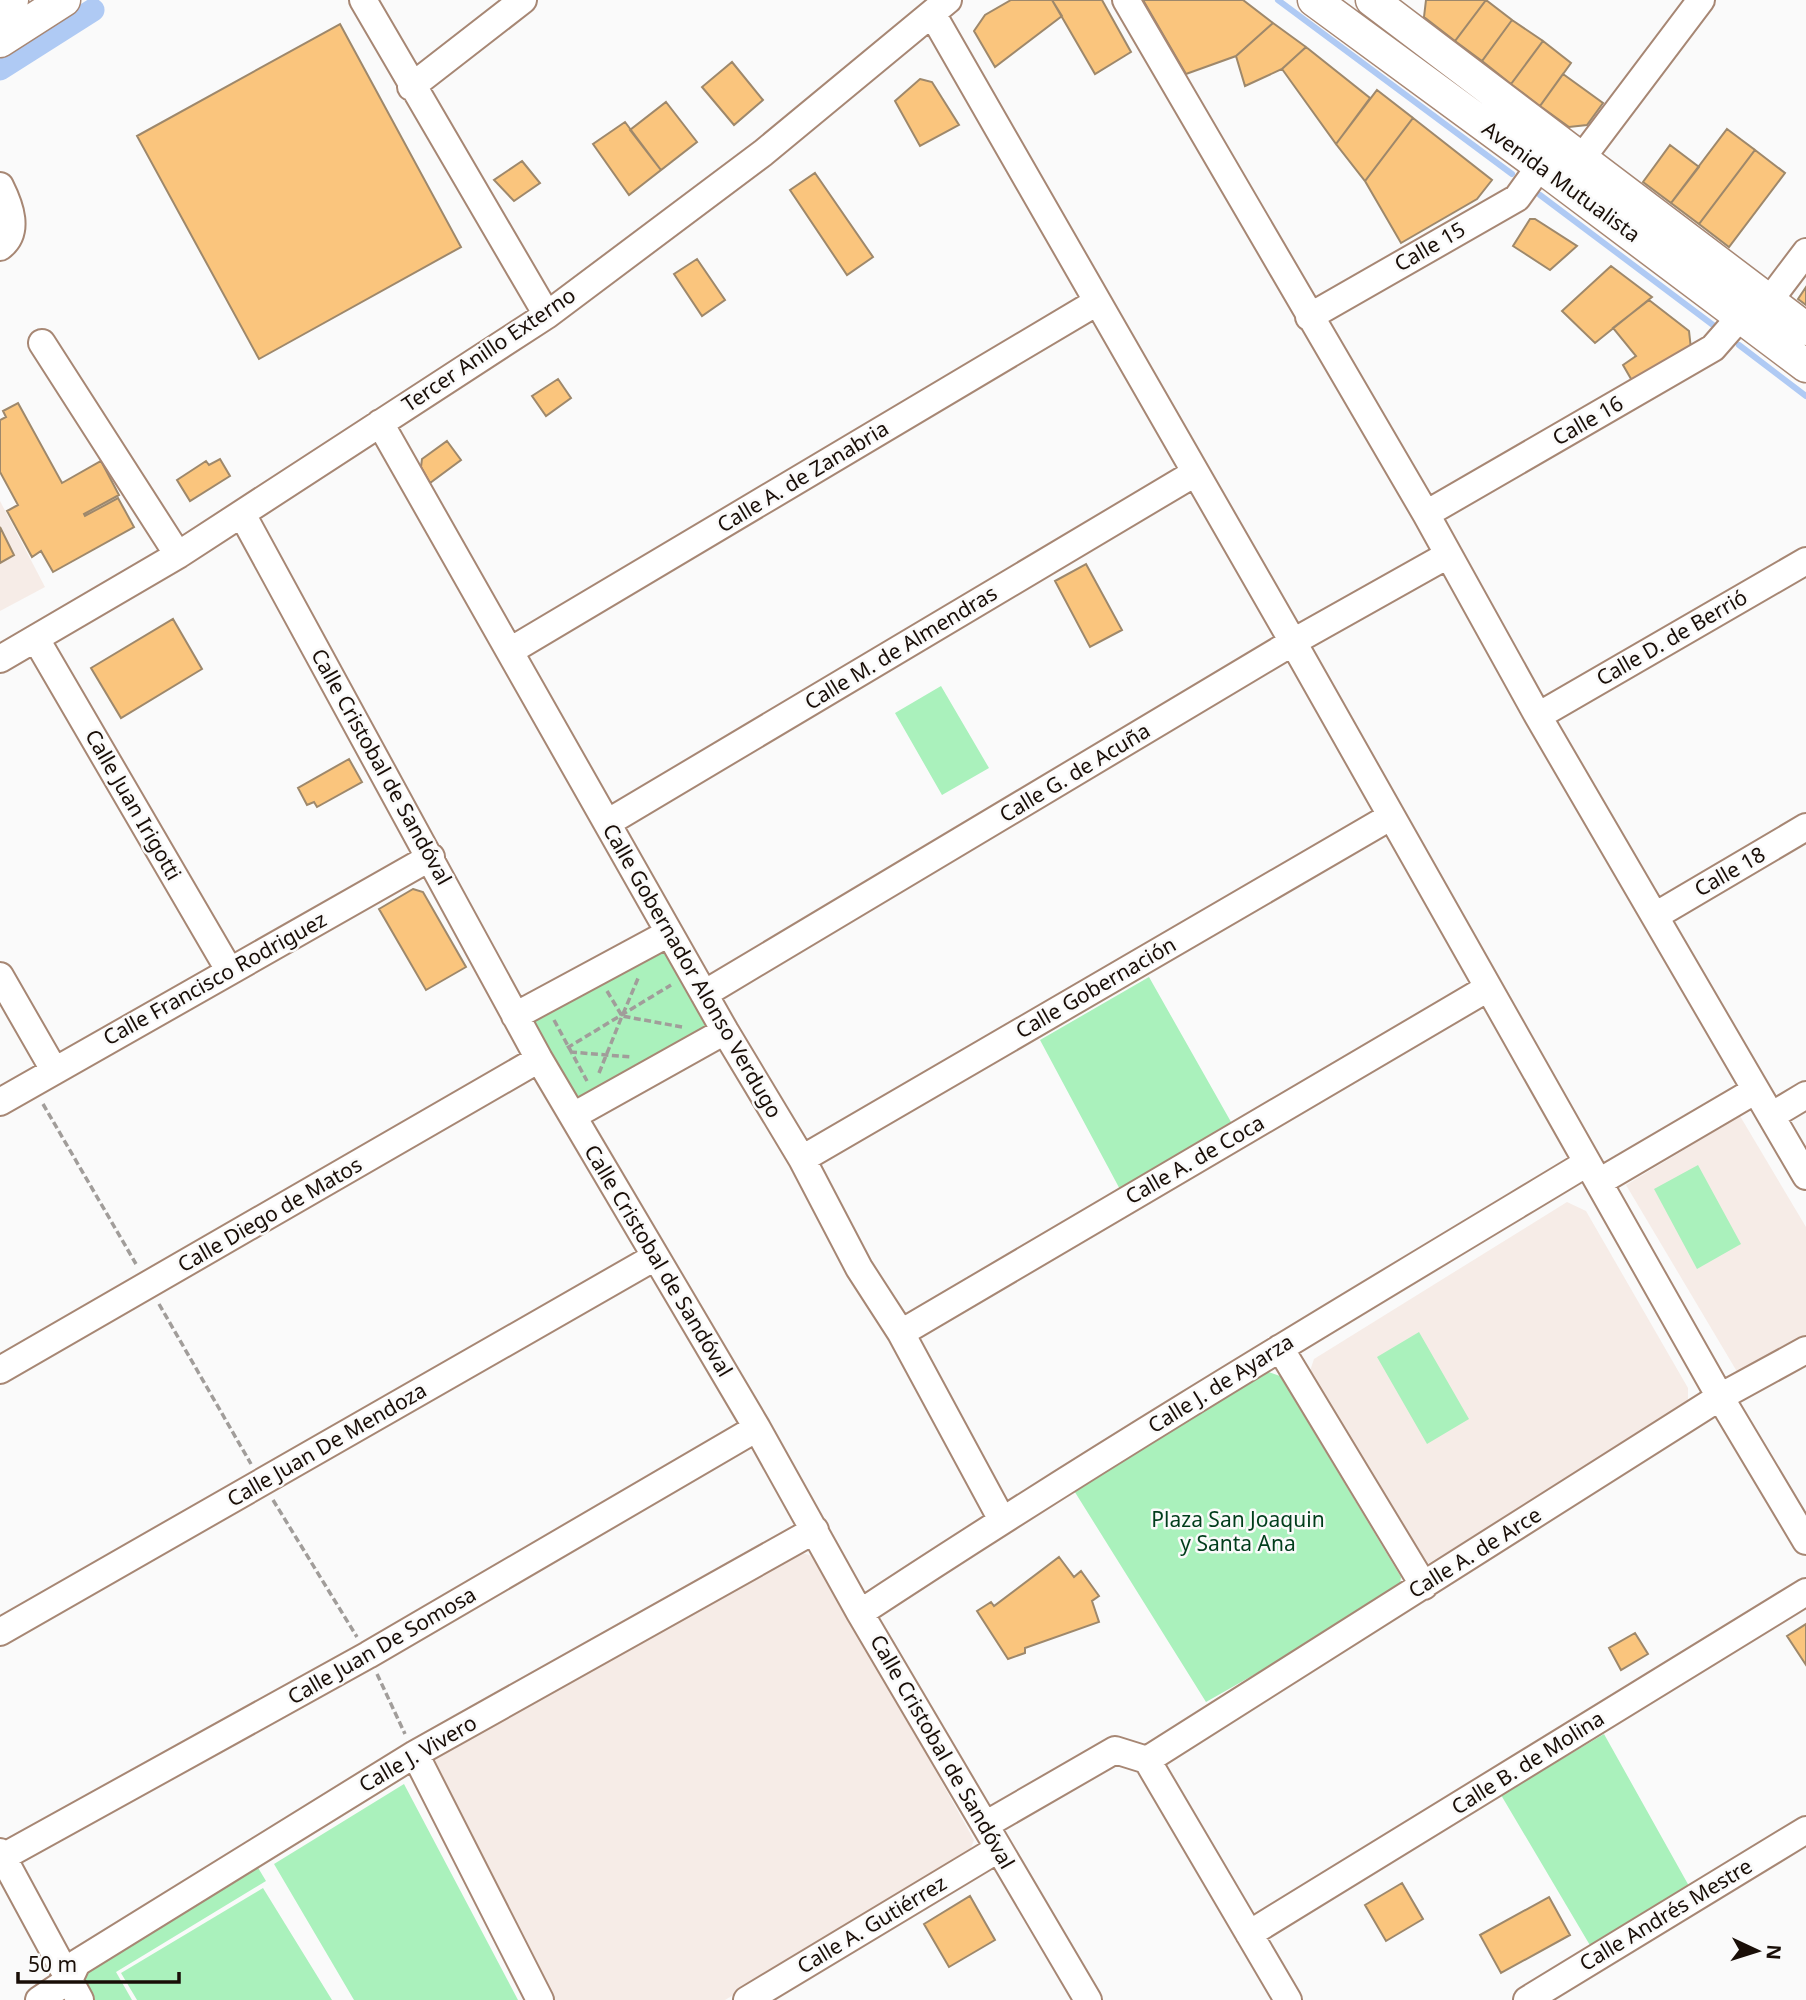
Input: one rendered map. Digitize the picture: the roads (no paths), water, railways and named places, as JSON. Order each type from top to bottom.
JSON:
[{"type":"main road","points":[[0,8],[12,0]]},
{"type":"main road","points":[[0,19],[29,0]]},
{"type":"main road","points":[[0,41],[64,0]]},
{"type":"main road","name":"Avenida Mutualista","points":[[1314,0],[1806,366]]},
{"type":"main road","name":"Avenida Mutualista","points":[[1387,4],[1581,159],[1806,328]]},
{"type":"street","points":[[363,0],[411,87],[547,315]]},
{"type":"street","points":[[411,87],[523,0]]},
{"type":"street","points":[[1126,0],[1426,514],[1538,716],[1806,1177]]},
{"type":"street","points":[[1581,159],[1701,0]]},
{"type":"street","points":[[940,7],[1097,302],[1293,642],[1720,1397],[1806,1541]]},
{"type":"street","name":"Tercer Anillo Externo","points":[[0,659],[178,555],[547,315],[764,153],[940,7]]},
{"type":"street","name":"Calle 15","points":[[1309,317],[1517,198],[1540,166]]},
{"type":"street","points":[[0,186],[13,224],[11,236],[0,247]]},
{"type":"street","points":[[1769,301],[1806,252]]},
{"type":"street","name":"Calle A. de Zanabria","points":[[510,651],[1097,302]]},
{"type":"street","name":"Calle 16","points":[[1426,514],[1713,348],[1741,316]]},
{"type":"street","points":[[42,343],[178,555]]},
{"type":"street","name":"Calle Gobernador Alonso Verdugo","points":[[380,423],[725,1031],[802,1159],[859,1268],[901,1333],[1002,1520]]},
{"type":"street","name":"Calle M. de Almendras","points":[[607,823],[1195,473]]},
{"type":"street","name":"Calle Cristobal de Sandóval","points":[[242,514],[539,1059],[757,1428],[860,1613],[1088,2000]]},
{"type":"street","name":"Calle G. de Acuña","points":[[704,994],[1293,642],[1448,555]]},
{"type":"street","name":"Calle D. de Berrió","points":[[1538,716],[1806,561]]},
{"type":"street","name":"Calle Juan Irigotti","points":[[36,639],[229,970]]},
{"type":"street","name":"Calle Gobernación","points":[[802,1159],[1390,817]]},
{"type":"street","name":"Calle 18","points":[[1654,916],[1806,827]]},
{"type":"street","name":"Calle Francisco Rodriguez","points":[[0,1102],[431,857]]},
{"type":"street","points":[[515,1016],[669,933]]},
{"type":"street","points":[[0,976],[54,1070]]},
{"type":"street","name":"Calle A. de Coca","points":[[901,1333],[1488,988]]},
{"type":"street","points":[[573,1116],[725,1031]]},
{"type":"street","name":"Calle Diego de Matos","points":[[0,1370],[539,1059]]},
{"type":"street","name":"Calle J. de Ayarza","points":[[860,1613],[1002,1520],[1280,1348],[1593,1172],[1756,1090]]},
{"type":"street","points":[[1771,1116],[1806,1095]]},
{"type":"street","name":"Calle Juan De Mendoza","points":[[0,1632],[655,1257]]},
{"type":"street","points":[[1280,1348],[1423,1586]]},
{"type":"street","name":"Calle A. de Arce","points":[[1147,1760],[1720,1397],[1806,1350]]},
{"type":"street","name":"Calle Juan De Somosa","points":[[2,1855],[368,1655],[757,1428]]},
{"type":"street","name":"Calle J. Vivero","points":[[39,2000],[74,1990],[77,1963],[415,1754],[815,1530]]},
{"type":"street","name":"Calle B. de Molina","points":[[1250,1934],[1806,1592]]},
{"type":"street","points":[[985,1825],[1115,1750],[1147,1760],[1288,2000]]},
{"type":"street","points":[[415,1754],[540,2000]]},
{"type":"street","name":"Calle Andrés Mestre","points":[[1527,2000],[1806,1830]]},
{"type":"street","name":"Calle A. Gutiérrez","points":[[747,2000],[998,1849]]},
{"type":"street","points":[[2,1855],[74,1990]]},
{"type":"waterway","points":[[1278,0],[1512,174]]},
{"type":"waterway","points":[[0,69],[93,10]]},
{"type":"waterway","points":[[1540,195],[1717,328]]},
{"type":"waterway","points":[[1739,345],[1806,396]]},
{"type":"park label","name":"Plaza San Joaquin y Santa Ana","points":[[1238,1532]]}]
